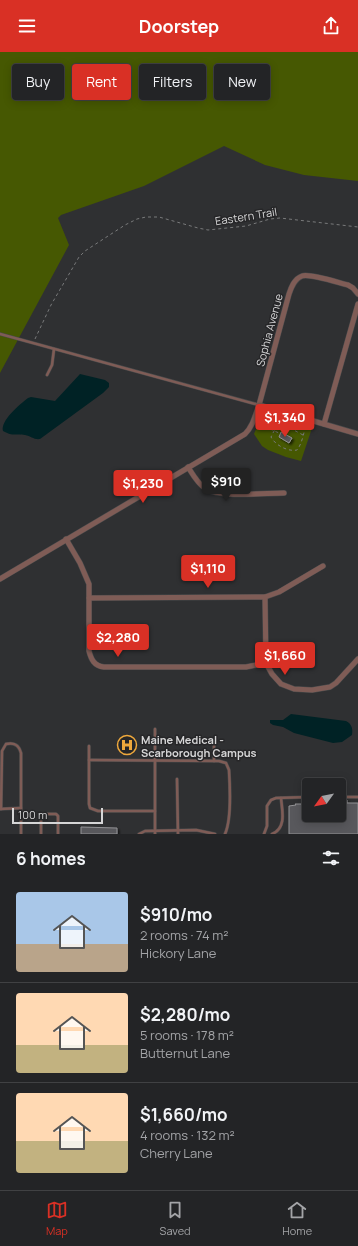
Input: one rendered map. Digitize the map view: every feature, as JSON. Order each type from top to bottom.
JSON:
[{"type":"street","name":"Sophia Avenue","points":[[259,405],[289,294],[296,280],[301,276],[310,276],[348,285],[358,294]]},
{"type":"street","points":[[324,424],[358,304]]},
{"type":"street","points":[[0,579],[245,434],[252,426],[259,405],[358,434]]},
{"type":"street","points":[[188,467],[200,484],[204,488],[213,492],[224,494],[284,493]]},
{"type":"street","points":[[66,539],[80,563],[89,584],[89,651],[92,660],[99,666],[246,667],[266,663]]},
{"type":"street","points":[[89,598],[266,597],[279,592],[323,566]]},
{"type":"street","points":[[266,597],[266,663],[276,679],[287,687],[312,690],[334,685],[358,659]]},
{"type":"lane","points":[[0,334],[259,405]]},
{"type":"lane","points":[[47,375],[52,365],[54,349]]},
{"type":"lane","points":[[155,729],[155,832]]},
{"type":"lane","points":[[21,808],[0,809],[2,751],[4,745],[10,743],[17,745],[21,753],[21,808],[21,834]]},
{"type":"lane","points":[[89,746],[89,804],[92,810],[155,811]]},
{"type":"lane","points":[[214,746],[214,761]]},
{"type":"lane","points":[[89,760],[214,761],[226,764],[229,770],[229,814],[228,827],[225,834]]},
{"type":"lane","points":[[177,779],[178,832]]},
{"type":"lane","points":[[264,834],[266,829],[266,809],[268,803],[272,799],[302,797]]},
{"type":"lane","points":[[346,797],[358,797]]},
{"type":"lane","points":[[272,834],[277,832],[281,827],[281,798]]},
{"type":"lane","points":[[41,834],[41,817],[43,814],[56,814],[58,816],[58,834]]},
{"type":"lane","points":[[139,834],[143,831],[205,831],[215,834]]},
{"type":"path","name":"Eastern Trail","points":[[33,343],[51,305],[79,257],[85,251],[137,219],[159,217],[208,230],[246,226],[270,219],[280,218],[358,227]]},
{"type":"path","points":[[303,435],[280,423],[276,425],[271,439],[280,446],[291,451],[297,450],[299,448],[308,420]]},
{"type":"path","points":[[254,421],[279,433]]},
{"type":"green space","points":[[0,52],[358,52],[358,181],[304,175],[265,165],[224,146],[144,186],[61,215],[58,218],[69,245],[0,373]]},
{"type":"green space","points":[[264,414],[312,428],[301,461],[286,457],[262,446],[254,434],[261,417]]},
{"type":"water","points":[[80,374],[105,380],[109,383],[109,387],[40,439],[22,434],[10,434],[3,431],[7,418],[28,398],[31,397],[55,401]]},
{"type":"water","points":[[291,714],[346,721],[352,727],[352,735],[342,742],[333,743],[294,733],[283,727],[270,723],[270,720],[283,720]]},
{"type":"building","points":[[281,432],[292,438],[289,443],[279,437]]},
{"type":"building","points":[[346,800],[347,803],[358,803],[358,834],[289,834],[289,806],[296,805],[295,804],[302,804],[302,822],[346,822]]},
{"type":"building","points":[[81,827],[117,828],[117,834],[81,834]]},
{"type":"place","name":"Maine Medical - Scarborough Campus","points":[[127,745]]}]
